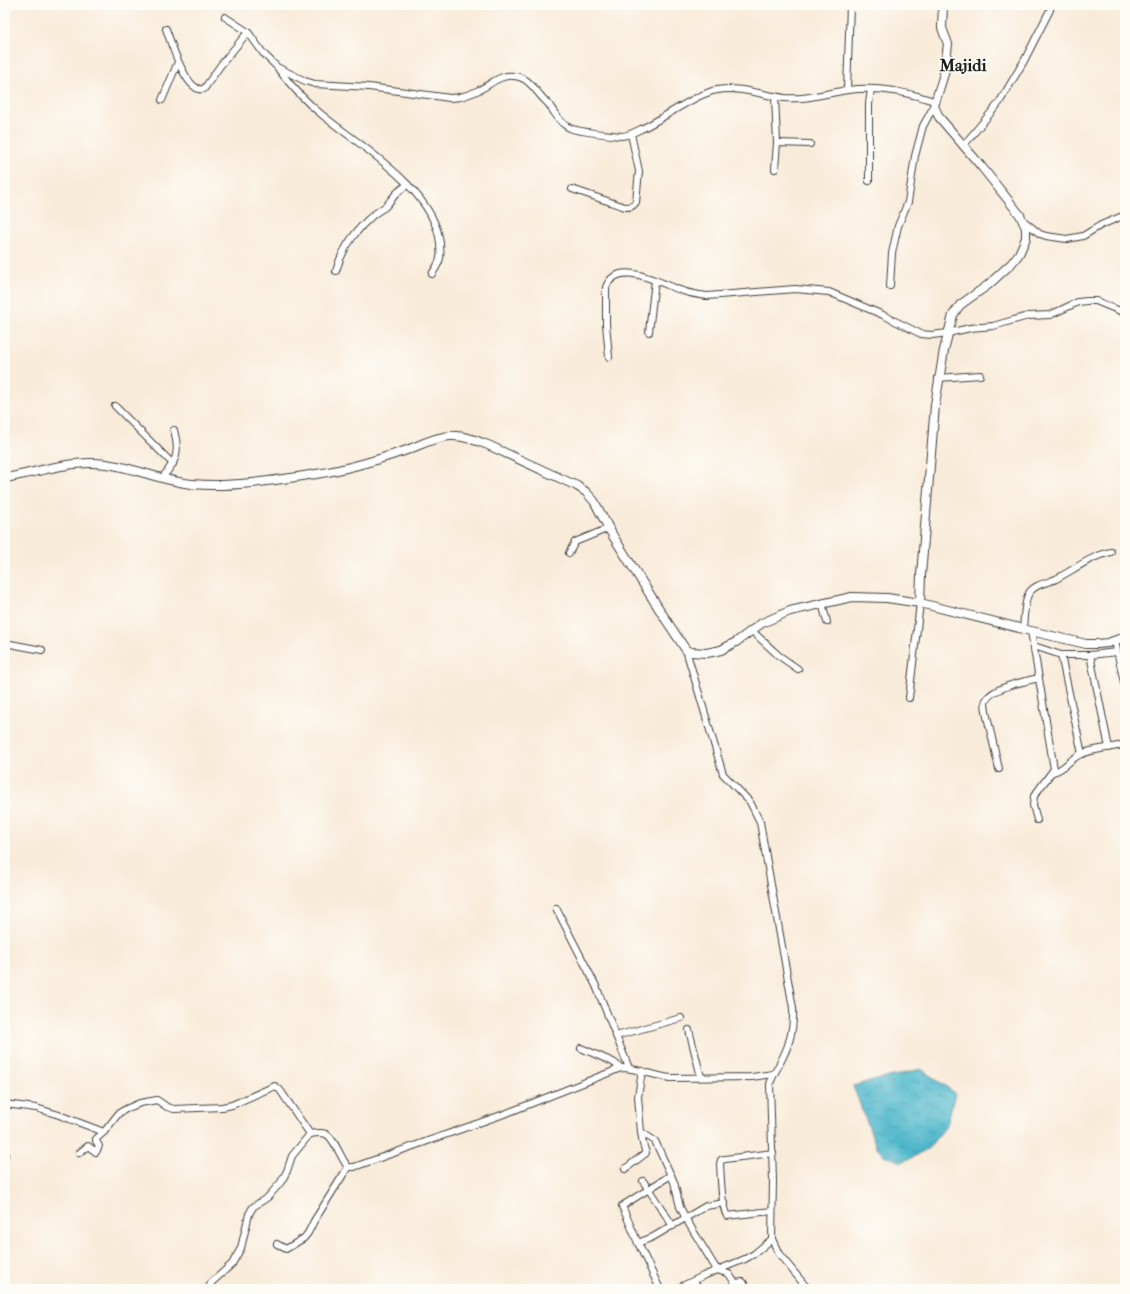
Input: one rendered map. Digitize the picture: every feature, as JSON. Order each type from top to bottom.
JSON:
[{"type":"street","points":[[847,90],[850,5]]},
{"type":"street","points":[[890,286],[892,253],[898,226],[908,202],[915,156],[923,126],[934,103],[944,74],[948,44],[942,28],[943,5]]},
{"type":"street","points":[[963,146],[999,103],[1024,61],[1050,10],[1051,5]]},
{"type":"street","points":[[225,17],[248,32],[263,53],[277,67],[302,98],[358,142],[408,185],[426,206],[435,224],[439,239],[441,257],[432,274]]},
{"type":"street","points":[[166,29],[182,70],[197,89],[203,90],[220,66],[248,32]]},
{"type":"street","points":[[162,100],[178,62]]},
{"type":"street","points":[[277,67],[310,83],[369,87],[450,98],[463,97],[498,78],[510,75],[515,76],[529,82],[554,114],[570,128],[578,131],[615,135],[631,134],[708,92],[734,89],[785,98],[806,98],[847,90],[871,89],[904,93],[934,103]]},
{"type":"street","points":[[869,181],[868,104],[871,89]]},
{"type":"street","points":[[775,96],[777,143],[775,169]]},
{"type":"street","points":[[934,103],[939,117],[981,166],[1024,221],[1035,230],[1046,236],[1072,239],[1083,236],[1101,225],[1125,215]]},
{"type":"street","points":[[572,189],[625,207],[633,206],[636,202],[639,171],[631,134]]},
{"type":"street","points":[[777,143],[810,144]]},
{"type":"street","points":[[336,271],[342,254],[357,232],[370,218],[386,206],[396,192],[408,185]]},
{"type":"street","points":[[909,698],[920,603],[935,405],[938,378],[948,333],[953,315],[960,305],[1000,275],[1019,254],[1026,238],[1024,221]]},
{"type":"street","points":[[609,357],[605,294],[608,282],[613,277],[625,272],[637,274],[694,295],[707,296],[795,289],[829,292],[876,312],[921,334],[932,335],[970,328],[992,326],[1028,316],[1050,315],[1078,302],[1096,301],[1125,313]]},
{"type":"street","points":[[649,332],[654,280]]},
{"type":"street","points":[[938,378],[980,375]]},
{"type":"street","points":[[115,406],[173,464]]},
{"type":"street","points":[[162,478],[173,464],[178,451],[174,430]]},
{"type":"street","points":[[5,478],[58,466],[91,463],[114,465],[162,478],[192,484],[260,482],[318,474],[389,456],[444,436],[459,436],[488,445],[581,488],[594,501],[609,528],[686,650],[723,774],[730,783],[746,797],[760,822],[794,1008],[794,1024],[789,1043],[782,1060],[773,1074],[770,1091],[773,1153],[772,1239],[779,1254],[808,1289]]},
{"type":"street","points":[[569,553],[575,542],[609,528]]},
{"type":"street","points":[[1038,820],[1033,805],[1034,796],[1053,772],[1054,763],[1034,646],[1027,630],[1027,598],[1033,588],[1054,580],[1103,553],[1111,552]]},
{"type":"street","points":[[686,650],[696,653],[707,653],[721,650],[736,642],[750,630],[762,623],[790,611],[852,597],[871,597],[920,603],[1086,644],[1115,641],[1125,637]]},
{"type":"street","points":[[822,603],[827,622]]},
{"type":"street","points":[[750,630],[778,655],[798,668]]},
{"type":"street","points":[[1115,641],[1125,687]]},
{"type":"street","points":[[5,643],[42,650]]},
{"type":"street","points":[[1034,646],[1061,655],[1090,655],[1118,652]]},
{"type":"street","points":[[1061,655],[1082,754]]},
{"type":"street","points":[[1090,655],[1108,748]]},
{"type":"street","points":[[999,769],[986,712],[986,700],[993,693],[1003,688],[1039,678]]},
{"type":"street","points":[[1053,772],[1063,768],[1074,758],[1082,754],[1125,744]]},
{"type":"street","points":[[556,908],[596,986],[629,1068]]},
{"type":"street","points":[[616,1036],[681,1018]]},
{"type":"street","points":[[690,1030],[701,1077]]},
{"type":"street","points":[[581,1048],[613,1062],[621,1068]]},
{"type":"street","points":[[348,1167],[354,1167],[374,1161],[507,1113],[621,1068],[629,1068],[659,1077],[671,1078],[752,1077],[773,1074]]},
{"type":"street","points":[[625,1169],[646,1153],[641,1132],[638,1097],[642,1071]]},
{"type":"street","points":[[79,1152],[88,1146],[96,1152],[99,1146],[96,1139],[119,1114],[140,1103],[158,1100],[167,1107],[180,1110],[222,1107],[232,1105],[275,1086],[280,1090],[310,1134]]},
{"type":"street","points":[[5,1104],[36,1108],[59,1114],[104,1132]]},
{"type":"street","points":[[641,1132],[655,1141],[671,1175],[680,1207],[717,1270],[729,1274],[735,1283],[743,1282],[747,1289]]},
{"type":"street","points":[[208,1289],[211,1283],[232,1264],[241,1248],[248,1214],[253,1207],[268,1197],[281,1182],[287,1171],[292,1156],[310,1134],[326,1134],[332,1140],[348,1167]]},
{"type":"street","points":[[5,1149],[5,1155]]},
{"type":"street","points":[[772,1211],[727,1216],[725,1213],[720,1164],[721,1160],[725,1159],[773,1153]]},
{"type":"street","points":[[277,1244],[286,1249],[304,1238],[348,1167]]},
{"type":"street","points":[[660,1289],[622,1206],[671,1175]]},
{"type":"street","points":[[643,1181],[673,1226]]},
{"type":"street","points":[[638,1243],[653,1237],[706,1206],[724,1203]]},
{"type":"street","points":[[676,1289],[717,1270],[739,1262],[754,1254],[772,1239]]},
{"type":"street","points":[[694,1281],[699,1289]]},
{"type":"water","points":[[921,1069],[955,1093],[947,1125],[926,1151],[902,1162],[884,1155],[876,1146],[853,1086]]},
{"type":"district","name":"Majidi","points":[[963,65]]}]
